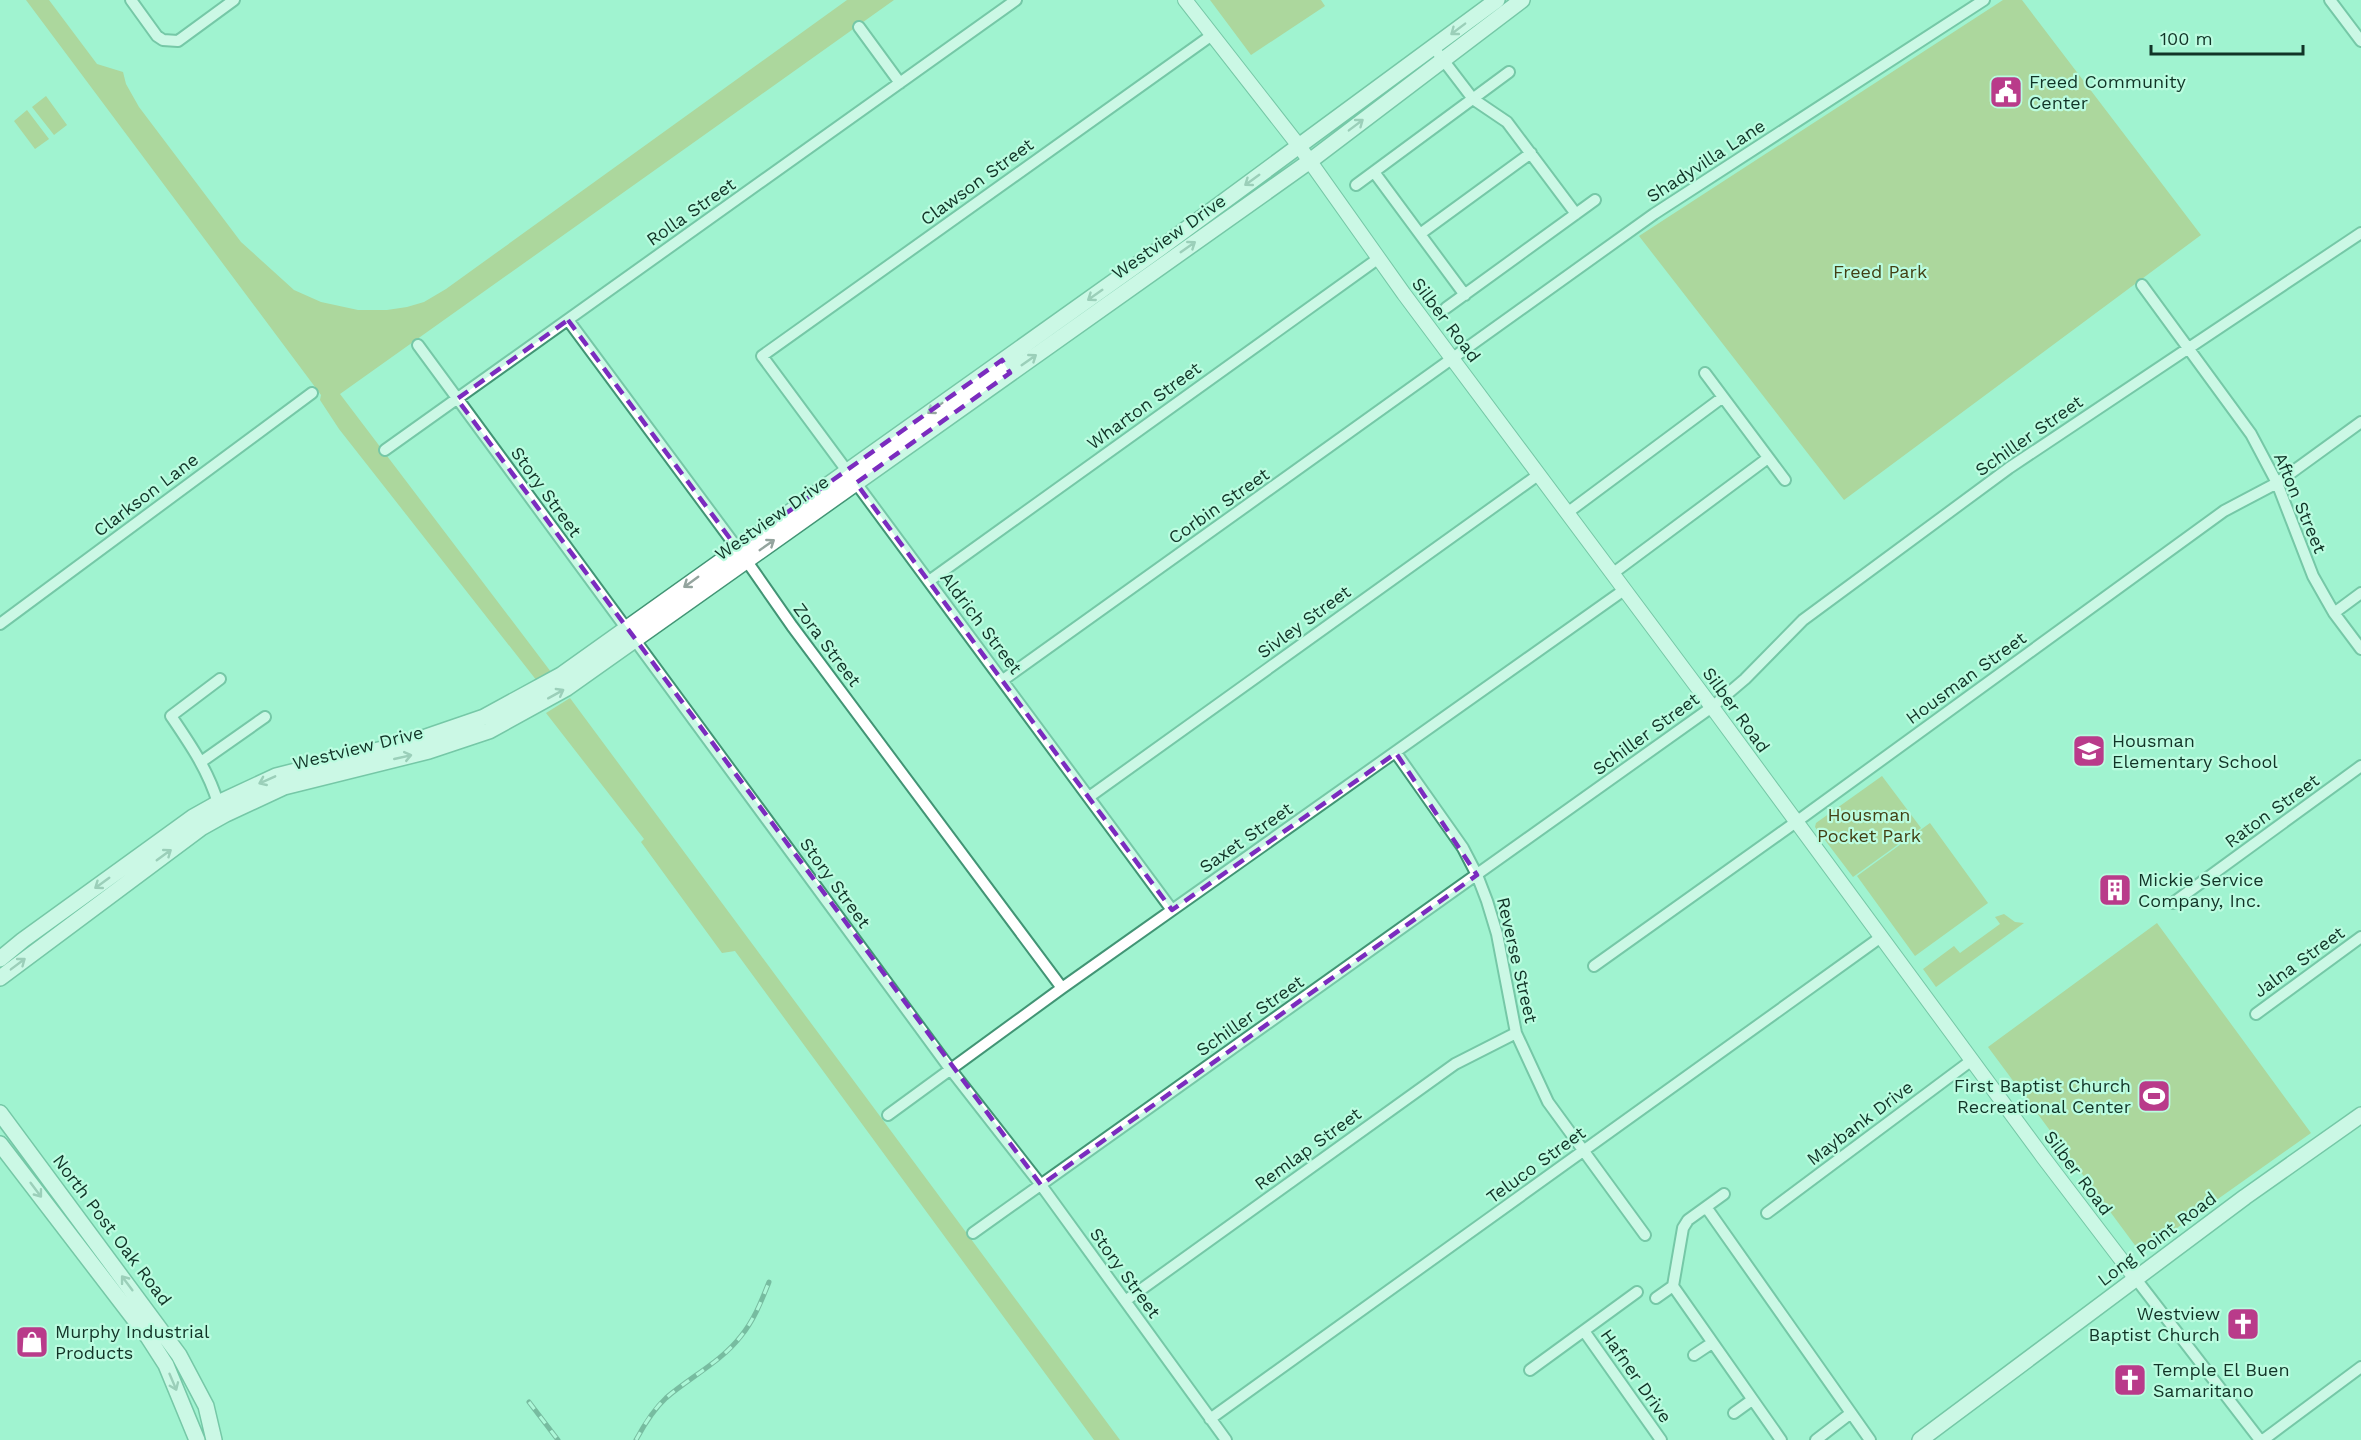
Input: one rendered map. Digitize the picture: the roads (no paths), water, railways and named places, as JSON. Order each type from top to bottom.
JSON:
[{"type":"main road","name":"Westview Drive","points":[[0,978],[192,835],[226,814],[284,787],[429,751],[489,731],[567,688],[631,634],[1155,261],[1310,161],[1438,54],[1497,0]]},
{"type":"main road","name":"Westview Drive","points":[[1155,261],[1299,146],[1522,0]]},
{"type":"main road","name":"Westview Drive","points":[[0,959],[165,837],[218,803],[276,776],[414,741],[484,717],[631,634]]},
{"type":"main road","name":"North Post Oak Road","points":[[0,1113],[179,1355],[206,1406],[214,1440]]},
{"type":"main road","name":"Long Point Road","points":[[1920,1440],[2245,1197],[2361,1115]]},
{"type":"main road","name":"North Post Oak Road","points":[[0,1144],[148,1337],[166,1365],[197,1440]]},
{"type":"street","points":[[131,0],[157,36],[169,41],[178,41],[234,0]]},
{"type":"street","name":"Rolla Street","points":[[386,450],[1016,0]]},
{"type":"street","name":"Silber Road","points":[[1185,0],[1299,146],[1404,294],[1972,1060],[2136,1279],[2262,1440]]},
{"type":"street","name":"Shadyvilla Lane","points":[[1453,359],[1654,214],[1984,0]]},
{"type":"street","points":[[2330,0],[2361,41]]},
{"type":"street","points":[[859,27],[900,83]]},
{"type":"street","name":"Clawson Street","points":[[762,356],[1212,35]]},
{"type":"street","points":[[1438,54],[1473,99],[1507,122],[1576,214]]},
{"type":"street","points":[[1356,185],[1509,72]]},
{"type":"street","points":[[1420,234],[1531,153]]},
{"type":"street","points":[[1374,172],[1465,295]]},
{"type":"street","points":[[1446,308],[1595,200]]},
{"type":"street","name":"Schiller Street","points":[[972,1233],[1712,707],[1745,679],[1803,620],[2009,468],[2187,347],[2361,233]]},
{"type":"street","name":"Wharton Street","points":[[929,581],[1379,258]]},
{"type":"street","name":"Afton Street","points":[[2142,285],[2251,434],[2277,483],[2313,576],[2334,613],[2361,649]]},
{"type":"street","name":"Zora Street","points":[[568,320],[742,554],[792,626],[1062,988]]},
{"type":"street","name":"Story Street","points":[[418,345],[951,1070],[1041,1185],[1226,1440]]},
{"type":"street","name":"Aldrich Street","points":[[762,356],[1172,910]]},
{"type":"street","name":"Corbin Street","points":[[1003,680],[1453,359]]},
{"type":"street","points":[[1706,373],[1785,480]]},
{"type":"street","name":"Clarkson Lane","points":[[0,624],[312,393]]},
{"type":"street","points":[[1567,513],[1723,397]]},
{"type":"street","name":"Housman Street","points":[[1594,966],[2224,510],[2277,483],[2361,422]]},
{"type":"street","points":[[1612,574],[1768,458]]},
{"type":"street","name":"Sivley Street","points":[[1089,797],[1538,475]]},
{"type":"street","name":"Saxet Street","points":[[888,1115],[1062,988],[1624,590]]},
{"type":"street","points":[[2334,613],[2361,593]]},
{"type":"street","points":[[218,803],[201,762],[171,716],[220,679]]},
{"type":"street","points":[[201,762],[265,717]]},
{"type":"street","name":"Reverse Street","points":[[1396,753],[1463,848],[1477,875],[1497,934],[1516,1033],[1548,1102],[1645,1235]]},
{"type":"street","name":"Raton Street","points":[[2173,903],[2361,766]]},
{"type":"street","name":"Teluco Street","points":[[1210,1419],[1881,937]]},
{"type":"street","name":"Jalna Street","points":[[2256,1014],[2361,937]]},
{"type":"street","name":"Remlap Street","points":[[1125,1301],[1455,1064],[1516,1033]]},
{"type":"street","name":"Maybank Drive","points":[[1767,1213],[1972,1060]]},
{"type":"street","points":[[1656,1298],[1672,1286],[1683,1228],[1688,1221],[1724,1194]]},
{"type":"street","points":[[1706,1207],[1870,1440]]},
{"type":"street","points":[[1672,1286],[1781,1440]]},
{"type":"street","points":[[1530,1370],[1637,1292]]},
{"type":"street","name":"Hafner Drive","points":[[1584,1331],[1661,1440]]},
{"type":"street","points":[[1694,1355],[1712,1343]]},
{"type":"street","points":[[2262,1440],[2361,1367]]},
{"type":"street","points":[[1734,1413],[1752,1400]]},
{"type":"street","points":[[1816,1440],[1851,1413]]},
{"type":"railway","points":[[636,1440],[661,1403],[724,1354],[741,1336],[760,1304],[769,1282]]},
{"type":"railway","points":[[529,1402],[558,1440]]},
{"type":"place","name":"Freed Community Center","points":[[2006,92]]},
{"type":"place","name":"Housman Elementary School","points":[[2089,751]]},
{"type":"place","name":"Mickie Service Company, Inc.","points":[[2115,890]]},
{"type":"place","name":"First Baptist Church Recreational Center","points":[[2154,1096]]},
{"type":"place","name":"Westview Baptist Church","points":[[2243,1324]]},
{"type":"place","name":"Murphy Industrial Products","points":[[32,1342]]},
{"type":"place","name":"Temple El Buen Samaritano","points":[[2130,1380]]},
{"type":"park label","name":"Freed Park","points":[[1880,272]]},
{"type":"park label","name":"Housman Pocket Park","points":[[1869,825]]}]
